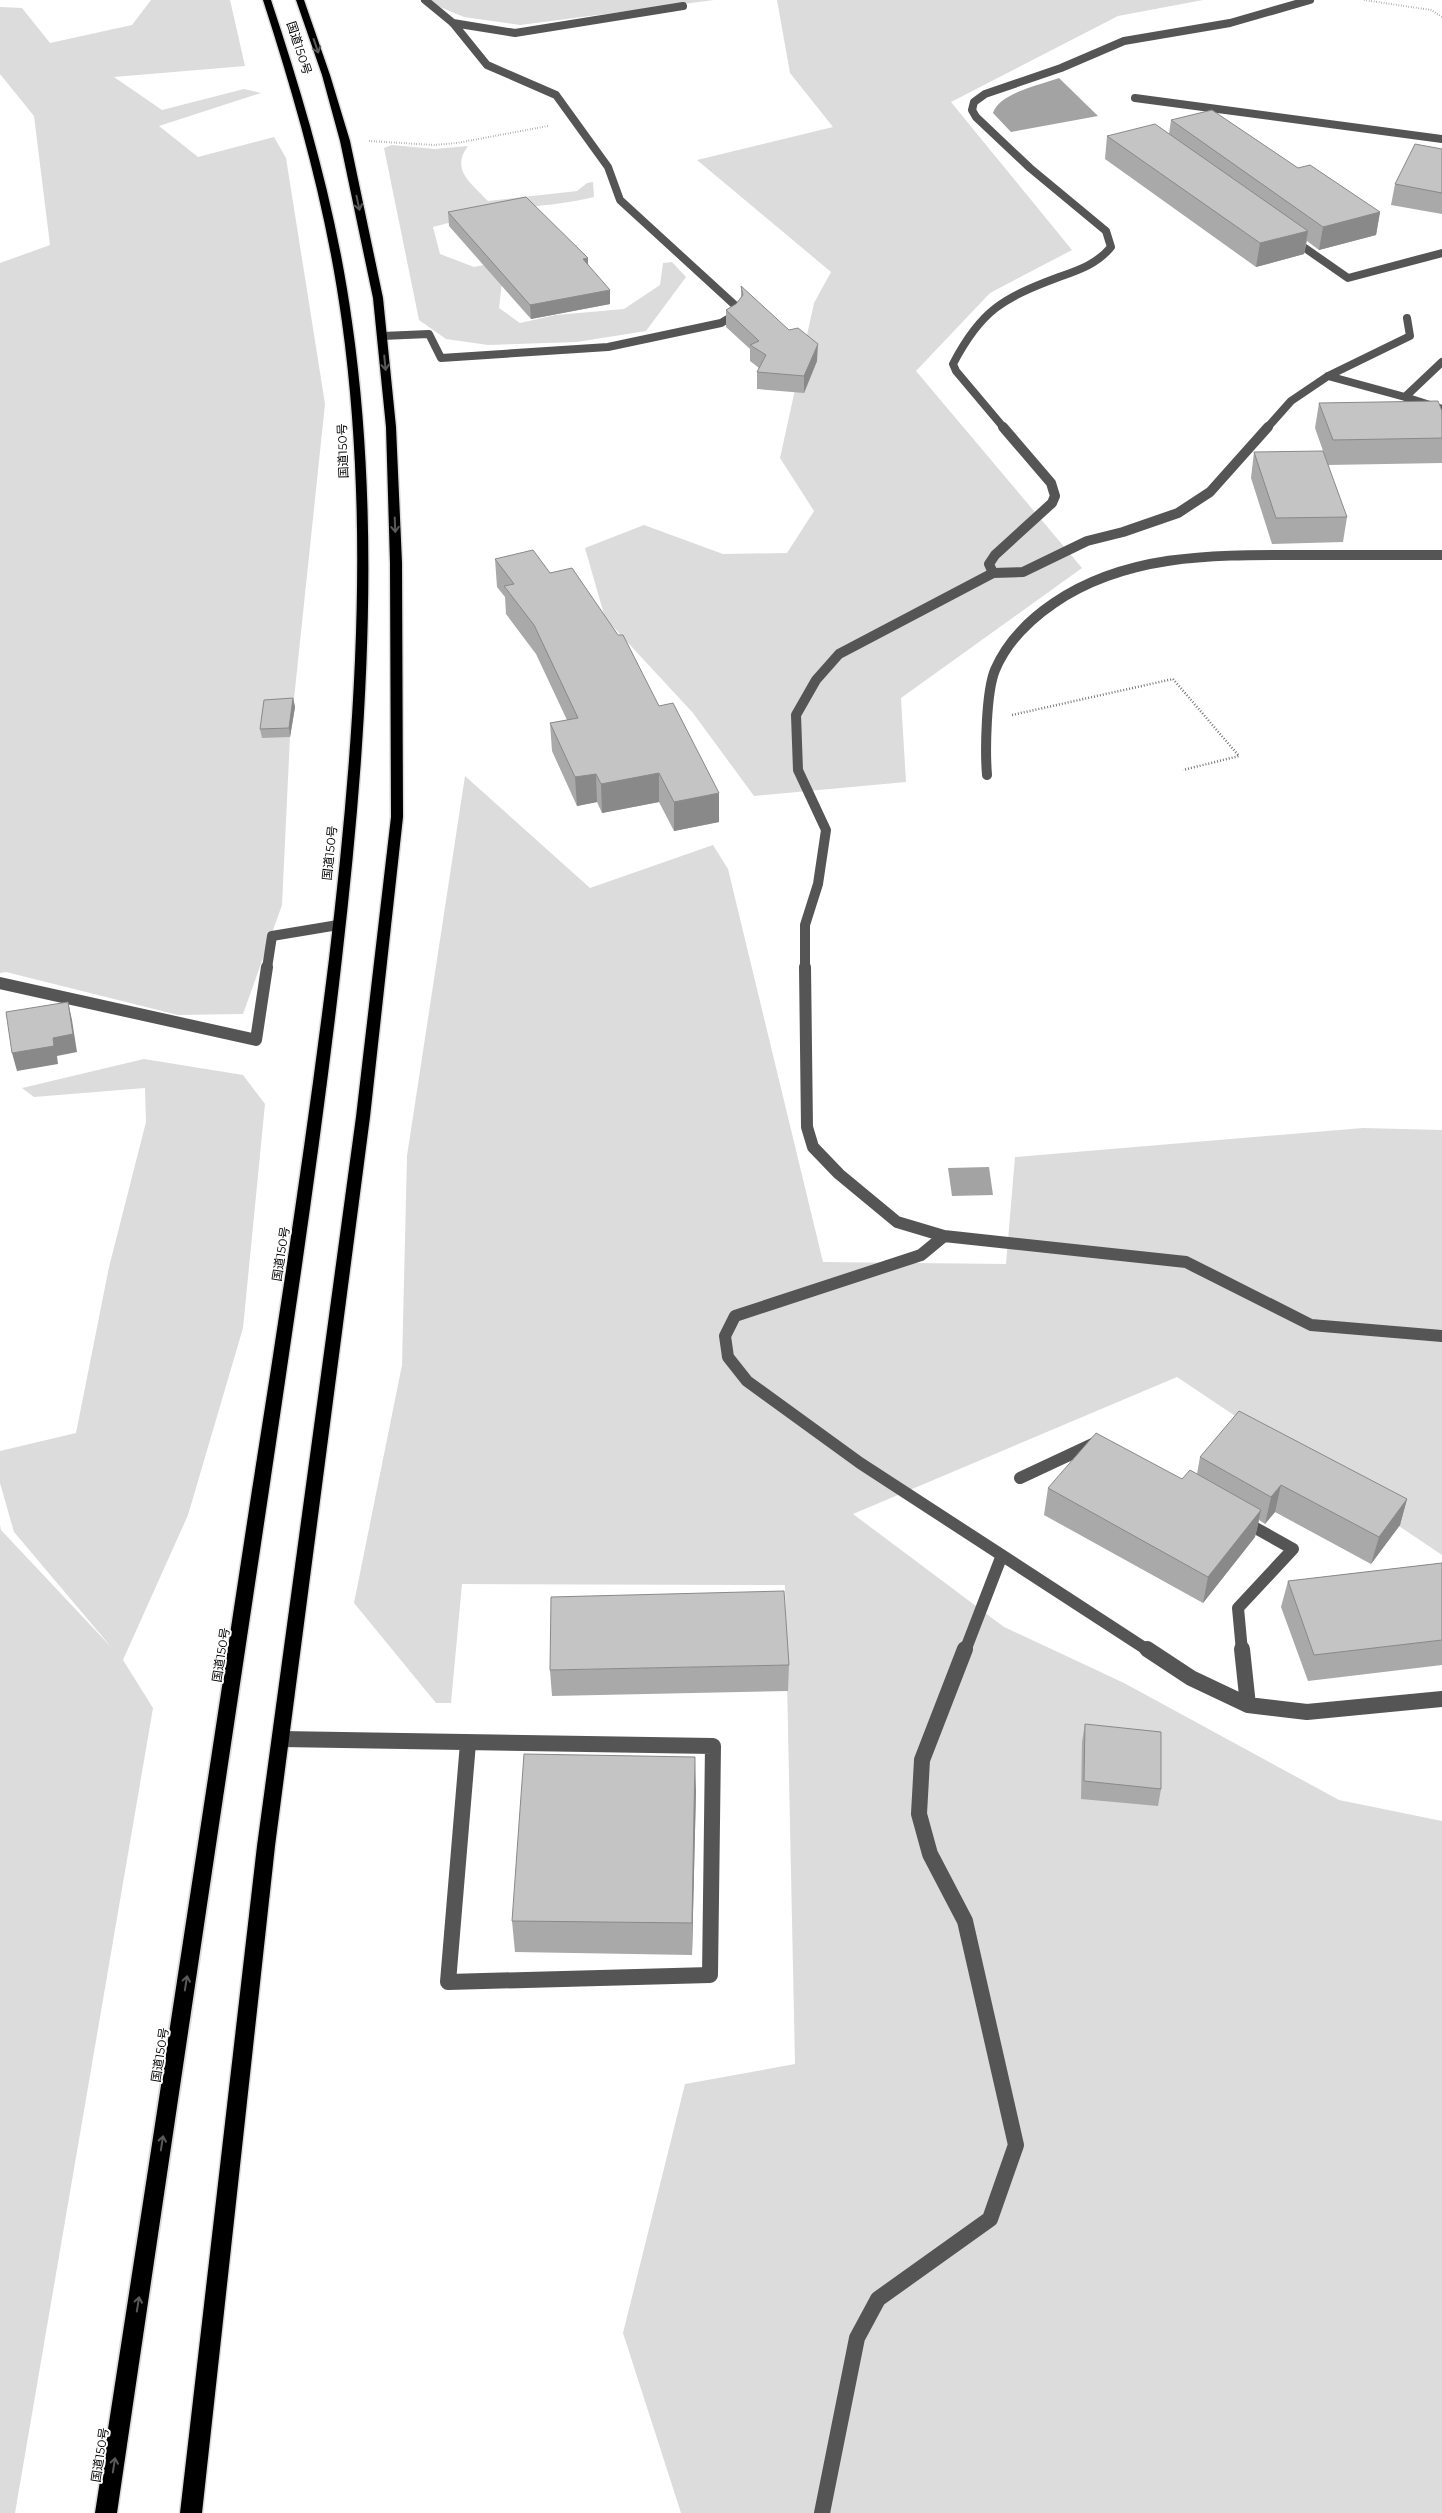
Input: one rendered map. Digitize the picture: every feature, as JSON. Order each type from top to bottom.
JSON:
[{"type":"highway","name":"国道150号","points":[[106,2513],[314,1130],[338,926],[357,730],[362,560],[358,424],[344,302],[321,180],[304,114],[267,0]]},
{"type":"highway","name":"国道150号","points":[[191,2513],[266,1846],[363,1117],[397,817],[396,563],[391,427],[378,298],[345,141],[326,75],[300,0]]},
{"type":"street","points":[[382,336],[429,334],[441,358],[608,347],[721,324],[733,316],[738,308],[620,200],[608,167],[556,94],[487,65],[453,23],[425,2],[425,0]]},
{"type":"street","points":[[993,573],[989,564],[995,555],[1052,503],[1055,496],[1051,483],[956,371],[953,364],[961,346],[991,308],[1029,288],[1092,265],[1110,247],[1110,239],[1106,231],[1030,168],[976,117],[972,110],[974,102],[985,94],[1061,68],[1124,41],[1250,18],[1310,0]]},
{"type":"street","points":[[453,23],[515,33],[683,6]]},
{"type":"street","points":[[1135,98],[1442,139]]},
{"type":"street","points":[[1284,233],[1348,278],[1442,253]]},
{"type":"street","points":[[1407,318],[1410,336],[1328,376],[1291,401],[1210,492],[1178,513],[1123,532],[1086,542],[1023,572],[993,573],[838,654],[816,680],[796,715],[798,770],[826,830],[818,884],[805,925],[807,1126],[812,1147],[839,1174],[897,1222],[944,1236],[1186,1262],[1312,1325],[1442,1336]]},
{"type":"street","points":[[1405,397],[1442,362]]},
{"type":"street","points":[[1328,376],[1442,409]]},
{"type":"street","points":[[988,775],[984,748],[994,672],[1009,642],[1028,622],[1050,606],[1088,584],[1120,572],[1162,561],[1220,555],[1442,555]]},
{"type":"street","points":[[0,983],[256,1040],[272,936],[338,926]]},
{"type":"street","points":[[944,1236],[921,1255],[735,1316],[725,1336],[728,1358],[747,1381],[860,1464],[1191,1678],[1248,1705],[1307,1712],[1442,1699]]},
{"type":"street","points":[[1020,1478],[1103,1440],[1111,1445]]},
{"type":"street","points":[[1232,1514],[1292,1549],[1238,1608],[1248,1705]]},
{"type":"street","points":[[822,2513],[857,2338],[878,2299],[990,2219],[1016,2144],[965,1921],[930,1854],[919,1814],[922,1760],[1002,1556]]},
{"type":"street","points":[[281,1739],[713,1746],[710,1975],[448,1982],[468,1743]]},
{"type":"path","points":[[1364,0],[1430,10],[1442,17]]},
{"type":"path","points":[[345,141],[434,145],[457,143],[576,123]]},
{"type":"path","points":[[987,720],[1173,679],[1240,756],[1183,770]]},
{"type":"shaded area","points":[[151,0],[230,0],[245,66],[114,77],[162,110],[244,89],[261,93],[159,126],[198,157],[274,137],[286,158],[325,404],[290,737],[282,905],[243,1014],[178,1015],[6,972],[0,973],[0,263],[50,245],[34,116],[0,74],[0,7],[22,8],[50,43],[132,25]]},
{"type":"shaded area","points":[[423,0],[714,0],[520,25],[464,17]]},
{"type":"shaded area","points":[[777,0],[1203,0],[1118,16],[951,102],[1072,250],[990,293],[916,371],[1082,568],[901,698],[906,782],[754,796],[693,713],[605,618],[585,548],[644,525],[723,554],[787,553],[814,511],[780,458],[814,303],[831,272],[697,160],[833,127],[790,73]]},
{"type":"shaded area","points":[[1059,78],[1098,116],[1011,132],[993,113],[1003,100],[1012,95]]},
{"type":"shaded area","points":[[392,145],[435,149],[468,146],[461,162],[462,169],[465,176],[488,201],[577,191],[587,183],[593,182],[594,197],[564,203],[513,209],[433,227],[440,254],[474,267],[577,245],[575,252],[502,282],[499,308],[520,323],[556,315],[624,309],[660,285],[663,263],[672,262],[686,277],[646,331],[577,342],[488,345],[446,339],[419,320],[384,148]]},
{"type":"shaded area","points":[[465,776],[590,888],[713,845],[728,869],[823,1262],[1006,1264],[1015,1157],[1363,1128],[1442,1130],[1442,1555],[1177,1377],[853,1514],[1004,1627],[1124,1683],[1339,1800],[1442,1821],[1442,2513],[681,2513],[623,2333],[685,2084],[795,2064],[785,1585],[462,1584],[451,1703],[436,1703],[354,1603],[402,1365],[407,1156]]},
{"type":"shaded area","points":[[144,1059],[243,1075],[265,1104],[243,1328],[188,1515],[123,1660],[153,1708],[15,2513],[0,2513],[0,1525],[1,1530],[112,1648],[14,1532],[0,1483],[0,1451],[76,1433],[109,1267],[146,1122],[145,1088],[34,1097],[22,1088]]},
{"type":"shaded area","points":[[989,1167],[993,1195],[952,1196],[948,1168]]},
{"type":"building","points":[[1212,110],[1298,168],[1310,165],[1380,212],[1323,227],[1171,120]]},
{"type":"building","points":[[1155,124],[1308,231],[1260,243],[1107,136]]},
{"type":"building","points":[[1415,144],[1442,149],[1442,193],[1395,184]]},
{"type":"building","points":[[526,197],[588,258],[583,259],[610,290],[530,305],[448,212]]},
{"type":"building","points":[[741,286],[789,330],[798,328],[818,344],[804,376],[757,372],[766,355],[750,345],[759,341],[726,310],[736,304],[743,295]]},
{"type":"building","points":[[1438,401],[1442,411],[1442,438],[1333,440],[1319,403]]},
{"type":"building","points":[[1323,451],[1347,517],[1276,518],[1254,452]]},
{"type":"building","points":[[533,550],[550,573],[572,568],[618,635],[623,635],[659,706],[673,703],[719,793],[674,802],[659,773],[601,784],[596,774],[575,777],[550,723],[578,718],[534,625],[504,586],[514,584],[495,559]]},
{"type":"building","points":[[293,698],[289,728],[260,729],[264,700]]},
{"type":"building","points":[[68,1002],[73,1034],[53,1038],[54,1046],[12,1053],[6,1012]]},
{"type":"building","points":[[1239,1411],[1407,1499],[1379,1537],[1281,1485],[1271,1497],[1200,1457]]},
{"type":"building","points":[[1096,1433],[1182,1479],[1190,1470],[1261,1510],[1208,1577],[1048,1488]]},
{"type":"building","points":[[1442,1563],[1442,1640],[1314,1655],[1288,1581]]},
{"type":"building","points":[[784,1591],[789,1665],[550,1670],[551,1597]]},
{"type":"building","points":[[1085,1724],[1161,1732],[1161,1789],[1084,1781]]},
{"type":"building","points":[[524,1754],[695,1757],[692,1923],[512,1921]]}]
